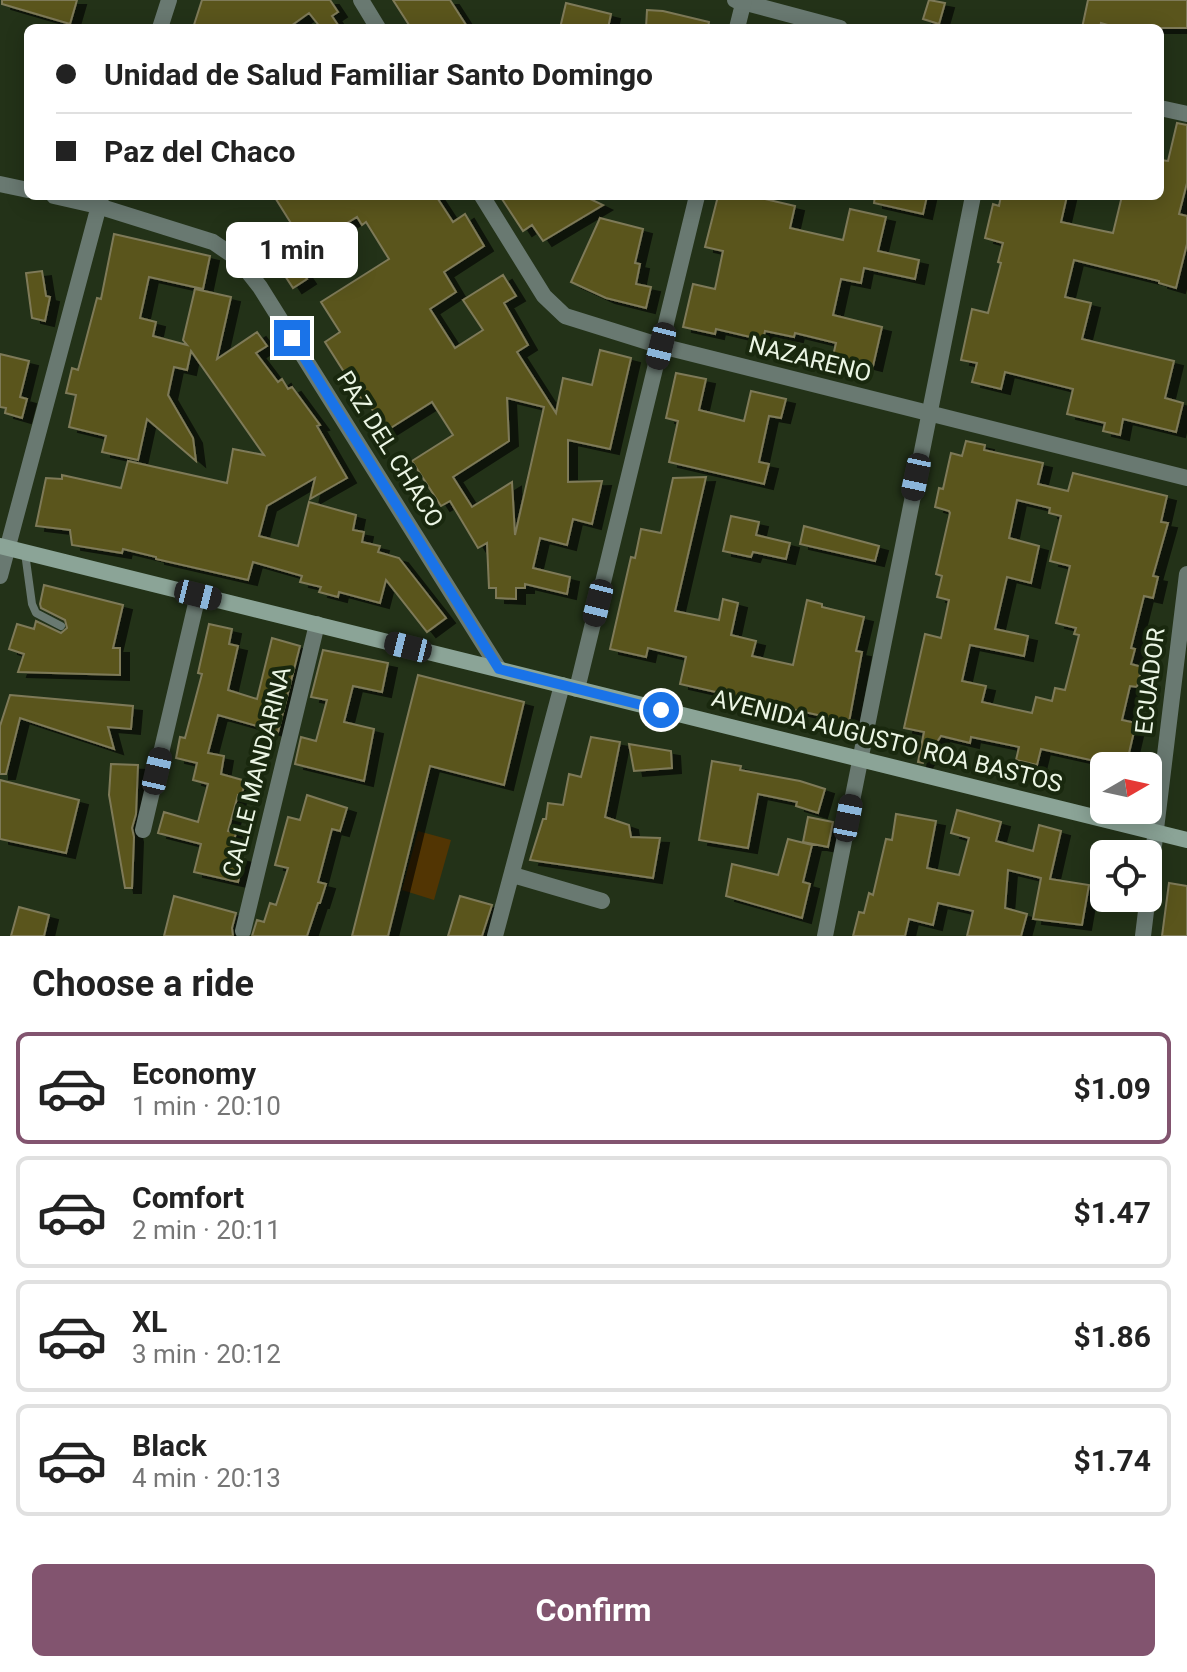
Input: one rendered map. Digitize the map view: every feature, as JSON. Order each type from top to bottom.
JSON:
[{"type":"main road","name":"AVENIDA AUGUSTO ROA BASTOS","points":[[4,547],[1187,840]]},
{"type":"street","points":[[161,24],[169,0]]},
{"type":"street","points":[[361,0],[376,24]]},
{"type":"street","points":[[738,24],[741,1],[825,24]]},
{"type":"street","points":[[1164,109],[1187,114]]},
{"type":"street","points":[[0,184],[24,189]]},
{"type":"street","name":"NAZARENO","points":[[484,200],[544,296],[565,316],[661,346],[1187,478]]},
{"type":"street","points":[[495,936],[570,687],[661,346],[696,200]]},
{"type":"street","points":[[825,936],[972,200]]},
{"type":"street","points":[[0,576],[4,547],[100,201]]},
{"type":"street","name":"PAZ DEL CHACO","points":[[100,201],[213,242],[238,259],[269,300],[499,669]]},
{"type":"street","name":"ECUADOR","points":[[1143,936],[1187,574]]},
{"type":"street","points":[[143,830],[198,595]]},
{"type":"street","name":"CALLE MANDARINA","points":[[243,931],[317,624]]},
{"type":"street","points":[[513,875],[602,901]]},
{"type":"lane","points":[[25,552],[36,613],[61,626]]},
{"type":"shaded area","points":[[418,831],[451,840],[434,900],[402,890]]},
{"type":"building","points":[[2,0],[77,0],[70,24],[2,4]]},
{"type":"building","points":[[202,0],[330,0],[338,12],[332,16],[337,24],[318,24],[309,13],[294,24],[194,24]]},
{"type":"building","points":[[393,0],[450,0],[465,24],[408,24]]},
{"type":"building","points":[[929,0],[945,3],[939,24],[923,19]]},
{"type":"building","points":[[1088,0],[1187,0],[1187,28],[1164,28],[1164,24],[1083,24]]},
{"type":"building","points":[[566,3],[611,14],[609,24],[561,24]]},
{"type":"building","points":[[647,10],[709,22],[709,24],[646,24]]},
{"type":"building","points":[[1177,123],[1187,125],[1187,183],[1179,214],[1187,216],[1187,244],[1176,288],[1074,260],[1065,297],[1091,303],[1082,339],[1174,361],[1165,398],[1183,403],[1176,432],[1123,419],[1120,435],[1103,431],[1105,423],[1067,414],[1073,389],[1005,372],[1001,389],[972,382],[977,363],[961,360],[972,309],[988,313],[1001,263],[998,262],[1003,243],[985,238],[993,204],[999,206],[1000,200],[1066,200],[1061,222],[1113,233],[1121,200],[1164,200],[1164,160],[1168,161]]},
{"type":"building","points":[[276,200],[439,200],[453,222],[465,214],[484,246],[444,272],[456,292],[430,309],[455,348],[483,330],[463,300],[503,275],[516,296],[504,303],[528,345],[517,352],[556,413],[563,378],[592,385],[600,350],[631,358],[610,449],[568,440],[568,482],[602,481],[592,524],[573,519],[567,545],[540,538],[533,568],[570,577],[567,594],[525,584],[525,588],[516,588],[516,599],[496,598],[496,588],[489,588],[487,543],[478,548],[450,501],[441,506],[412,461],[453,435],[432,402],[386,431],[368,403],[365,405],[325,342],[340,332],[321,302],[389,259],[366,222],[362,225],[357,217],[320,240],[330,255],[303,273],[307,279],[293,288],[276,262],[304,244]],"holes":[[[507,398],[544,407],[515,535],[512,482],[472,507],[453,477],[509,441]]]},
{"type":"building","points":[[503,200],[592,200],[603,205],[543,241],[532,225],[523,231]]},
{"type":"building","points":[[717,200],[769,200],[795,206],[790,228],[843,240],[850,209],[886,217],[878,251],[919,260],[915,279],[864,268],[861,283],[841,279],[833,315],[882,327],[873,366],[833,356],[836,343],[795,333],[794,337],[765,331],[763,340],[716,329],[715,334],[683,327],[693,284],[715,289],[723,251],[705,247]]},
{"type":"building","points":[[874,200],[926,200],[923,214],[874,203]]},
{"type":"building","points":[[600,218],[643,229],[635,263],[640,264],[636,284],[651,287],[646,308],[606,298],[571,282]]},
{"type":"building","points":[[114,234],[210,256],[203,289],[149,277],[140,318],[156,322],[153,336],[187,345],[183,340],[195,289],[231,297],[217,359],[257,332],[267,346],[256,353],[278,382],[282,379],[288,389],[292,387],[320,425],[317,426],[347,478],[310,499],[315,478],[267,506],[259,536],[298,546],[309,502],[356,515],[353,530],[364,532],[362,542],[380,546],[378,552],[399,558],[446,618],[427,632],[386,580],[380,603],[339,592],[338,597],[319,592],[321,587],[300,582],[302,576],[253,562],[248,580],[123,549],[122,553],[72,545],[70,530],[36,526],[46,478],[62,479],[62,475],[121,488],[128,461],[227,483],[233,449],[264,455],[191,351],[187,370],[174,367],[168,395],[193,438],[196,461],[147,419],[138,460],[102,452],[106,436],[69,427],[76,395],[66,393],[72,368],[78,370],[97,298],[101,299]]},
{"type":"building","points":[[42,271],[46,296],[50,297],[45,321],[32,318],[26,273]]},
{"type":"building","points":[[0,354],[29,361],[20,397],[27,399],[22,418],[5,413],[6,408],[0,407]]},
{"type":"building","points":[[676,373],[706,379],[699,410],[744,421],[751,391],[786,399],[781,418],[769,416],[759,462],[769,464],[764,484],[669,462],[678,421],[666,418]]},
{"type":"building","points":[[966,441],[985,445],[984,450],[1043,463],[1038,484],[1068,491],[1073,473],[1167,496],[1161,522],[1168,523],[1153,576],[1158,577],[1153,598],[1144,596],[1131,648],[1135,649],[1131,664],[1142,667],[1137,687],[1130,686],[1122,720],[1136,723],[1129,752],[1090,752],[1090,760],[1041,749],[1037,765],[1016,760],[1019,747],[971,737],[970,743],[941,736],[923,763],[918,762],[924,732],[904,728],[925,634],[941,638],[949,600],[937,597],[942,576],[936,574],[950,513],[935,507],[939,488],[943,489],[951,453],[962,456]],"holes":[[[1017,500],[1050,508],[1049,513],[1061,516],[1050,561],[1070,566],[1056,623],[1076,628],[1074,634],[1079,635],[1065,690],[1055,688],[1052,701],[1036,697],[1032,713],[982,702],[986,686],[962,681],[970,645],[1024,656],[1028,636],[995,629],[1007,577],[1031,583],[1039,546],[1009,538]]]},
{"type":"building","points":[[706,477],[675,611],[719,620],[723,599],[738,603],[731,635],[756,641],[752,656],[793,665],[807,600],[822,604],[822,607],[864,617],[856,651],[862,652],[849,722],[680,684],[686,657],[648,648],[646,657],[610,649],[631,557],[635,558],[641,529],[661,533],[673,478]]},
{"type":"building","points":[[731,516],[759,522],[756,535],[790,543],[786,559],[753,552],[751,557],[723,551]]},
{"type":"building","points":[[804,526],[879,546],[875,561],[800,544]]},
{"type":"building","points":[[44,585],[123,605],[113,648],[120,648],[120,675],[18,672],[24,654],[9,649],[17,624],[34,629],[36,621],[61,633],[67,628],[65,620],[41,608]]},
{"type":"building","points":[[209,624],[232,629],[229,644],[238,646],[228,690],[257,699],[272,638],[300,646],[278,732],[218,715],[208,753],[224,756],[221,774],[246,781],[241,796],[238,795],[228,831],[236,833],[230,855],[244,858],[238,882],[194,872],[201,844],[158,833],[164,812],[198,822],[208,784],[193,780],[197,763],[176,758],[180,737],[185,738],[202,674],[198,673]]},
{"type":"building","points":[[323,650],[388,663],[382,692],[353,686],[344,722],[374,729],[364,781],[295,764],[301,737],[316,741],[327,700],[311,697]]},
{"type":"building","points":[[418,675],[524,702],[504,785],[430,766],[388,936],[352,936]]},
{"type":"building","points":[[10,695],[133,706],[131,729],[108,727],[114,749],[20,718],[6,774],[0,774],[0,726]]},
{"type":"building","points":[[591,737],[620,742],[605,817],[629,825],[631,837],[660,838],[653,878],[530,860],[543,819],[546,819],[548,803],[563,805],[569,774],[581,777]]},
{"type":"building","points":[[629,744],[671,751],[672,768],[634,771]]},
{"type":"building","points":[[712,761],[825,789],[818,813],[796,806],[797,802],[758,794],[748,848],[699,840]]},
{"type":"building","points":[[111,764],[138,765],[136,814],[132,828],[132,888],[125,888],[109,795]]},
{"type":"building","points":[[0,780],[79,800],[66,853],[0,839]]},
{"type":"building","points":[[307,795],[347,808],[340,831],[332,829],[318,882],[326,884],[320,903],[307,936],[252,936],[257,920],[264,922],[270,903],[276,905],[288,868],[275,865],[288,817],[300,820]]},
{"type":"building","points":[[957,810],[1001,822],[996,841],[1033,851],[1039,825],[1061,831],[1050,879],[1089,885],[1082,925],[1033,919],[1041,878],[1008,870],[1005,908],[1027,914],[1021,936],[967,936],[973,911],[938,903],[933,925],[909,919],[905,936],[853,936],[859,912],[864,913],[869,893],[873,895],[886,839],[892,840],[896,814],[936,821],[927,868],[959,875],[969,838],[951,833]]},
{"type":"building","points":[[808,817],[833,822],[828,847],[803,842]]},
{"type":"building","points":[[788,839],[812,845],[803,882],[810,884],[802,918],[726,896],[732,864],[778,875]]},
{"type":"building","points":[[1169,883],[1187,886],[1187,936],[1162,936]]},
{"type":"building","points":[[174,896],[236,913],[233,936],[164,936]]},
{"type":"building","points":[[460,896],[492,905],[482,936],[448,936]]},
{"type":"building","points":[[19,907],[49,915],[44,936],[11,936]]},
{"type":"route","points":[[292,338],[499,669],[661,710]]}]
